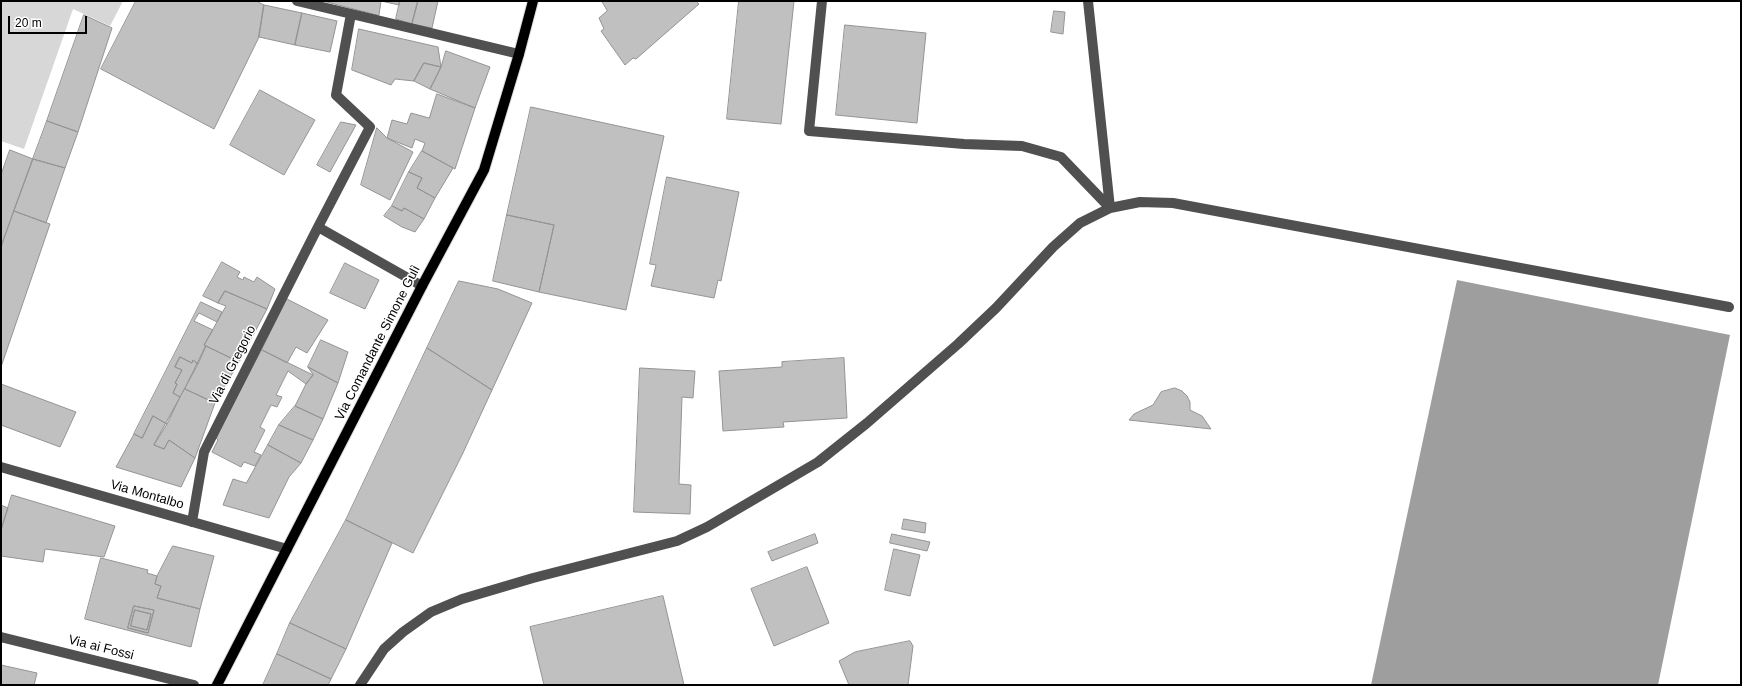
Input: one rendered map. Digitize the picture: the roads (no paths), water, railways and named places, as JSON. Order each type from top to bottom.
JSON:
[{"type":"main road","name":"Via Comandante Simone Gulì","points":[[217,685],[422,286],[484,170],[519,54],[533,1]]},
{"type":"street","points":[[297,1],[519,54]]},
{"type":"street","points":[[822,1],[809,131],[964,144],[1022,146],[1061,157],[1110,208]]},
{"type":"street","points":[[1088,1],[1110,208]]},
{"type":"street","name":"Via di Gregorio","points":[[192,522],[204,452],[370,127],[336,95],[351,14]]},
{"type":"street","points":[[360,685],[384,649],[403,632],[432,612],[462,599],[533,578],[677,541],[707,527],[818,462],[868,423],[958,344],[996,308],[1053,247],[1080,223],[1110,208],[1140,202],[1173,204],[1729,308]]},
{"type":"street","points":[[318,227],[422,286]]},
{"type":"street","name":"Via Montalbo","points":[[1,467],[287,549]]},
{"type":"street","name":"Via ai Fossi","points":[[1,637],[194,685]]}]
